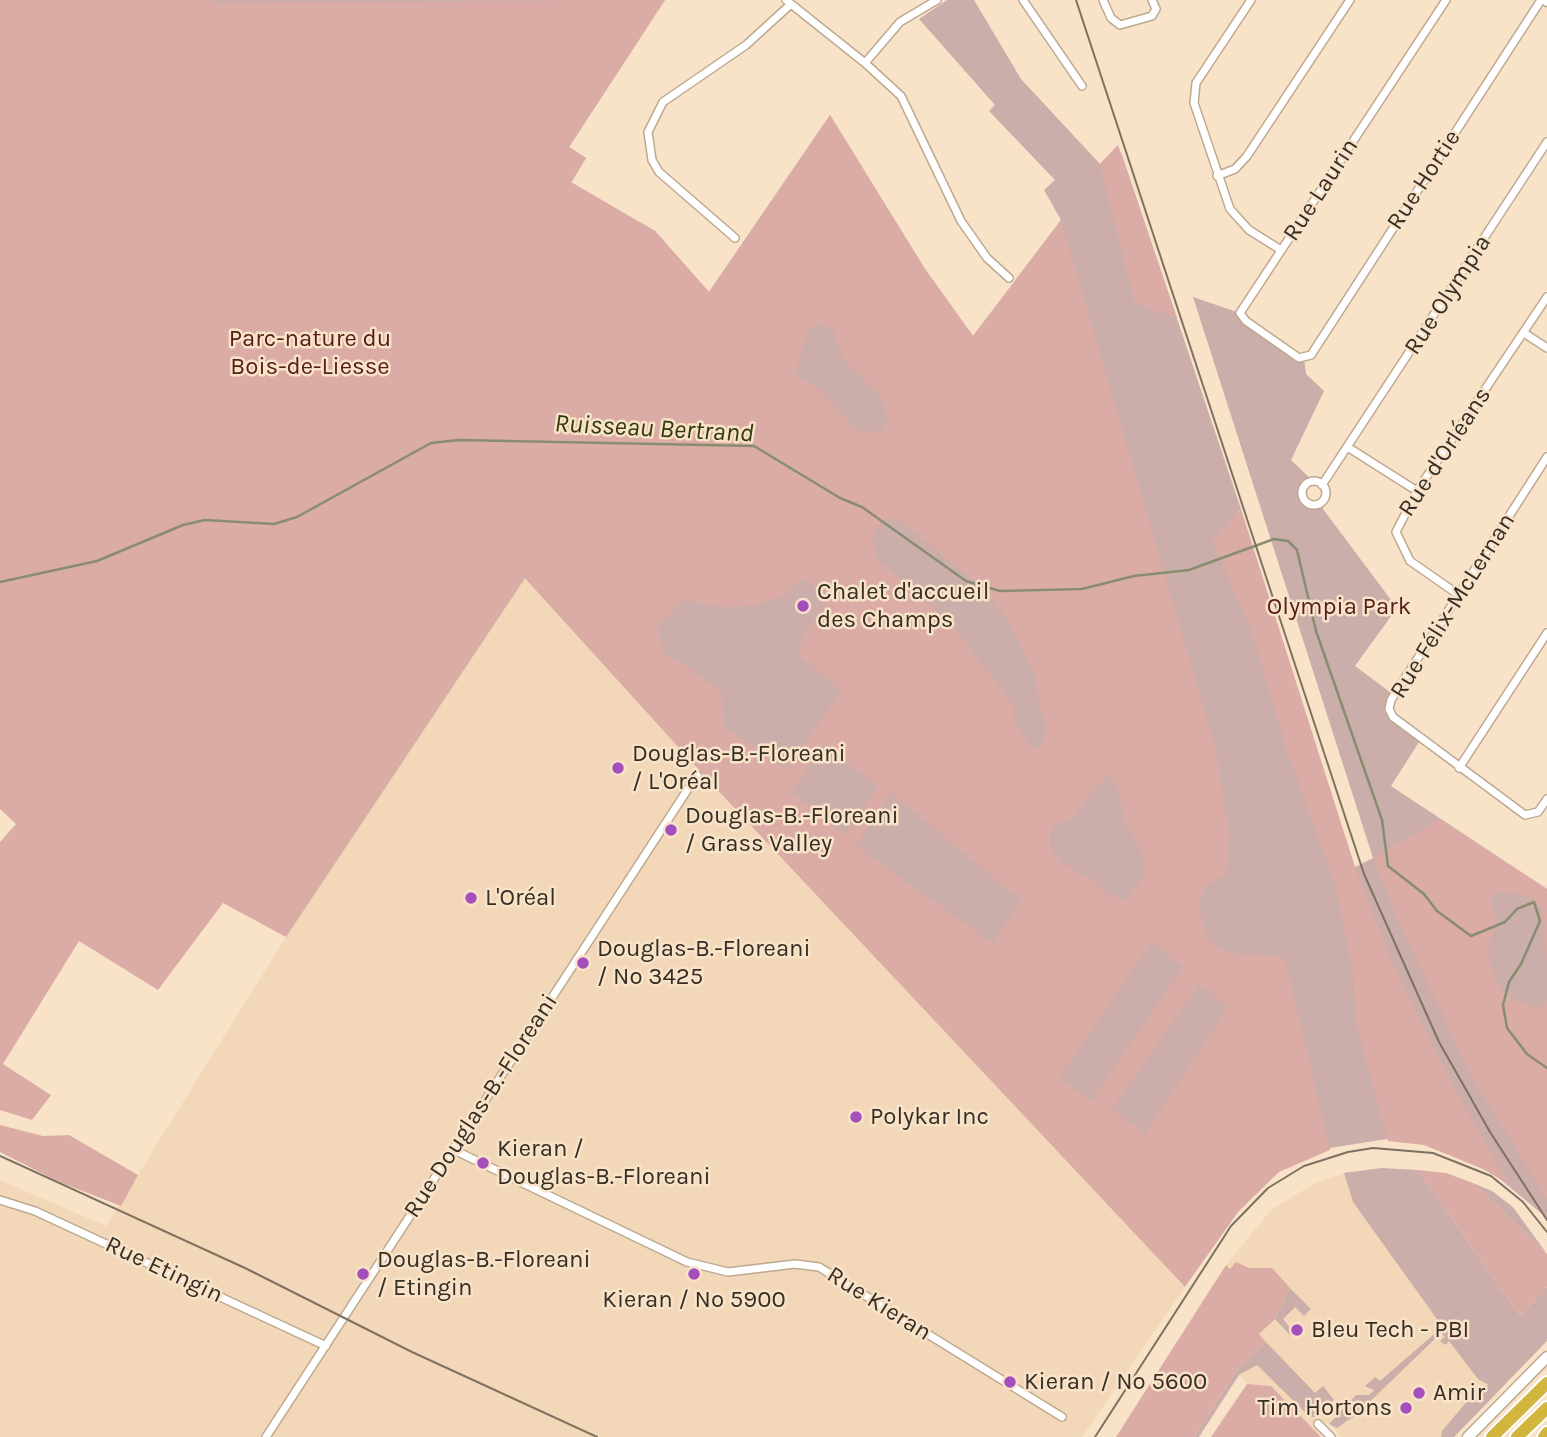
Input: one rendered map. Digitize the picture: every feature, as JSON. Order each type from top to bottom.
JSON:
[{"type":"highway","points":[[1492,1437],[1547,1383]]},
{"type":"highway","points":[[1517,1437],[1547,1408]]},
{"type":"main road","points":[[1468,1437],[1547,1357]]},
{"type":"street","points":[[865,63],[900,22],[937,0]]},
{"type":"street","points":[[1023,0],[1082,86]]},
{"type":"street","points":[[1103,0],[1111,18],[1120,24],[1152,16],[1156,9],[1152,0]]},
{"type":"street","points":[[1251,0],[1193,93],[1217,176],[1230,209],[1239,222],[1281,250]]},
{"type":"street","points":[[1217,176],[1235,169],[1247,156],[1350,0]]},
{"type":"street","name":"Rue Laurin","points":[[1304,358],[1295,356],[1246,321],[1240,313],[1446,0]]},
{"type":"street","name":"Rue Hortie","points":[[1304,358],[1311,355],[1541,0]]},
{"type":"street","points":[[735,239],[659,172],[652,160],[648,132],[663,102],[746,44],[789,2],[865,63],[901,96],[961,221],[987,258],[1009,278]]},
{"type":"street","name":"Rue Olympia","points":[[1322,485],[1349,448],[1547,142]]},
{"type":"street","name":"Rue d'Orléans","points":[[1459,595],[1410,561],[1396,532],[1417,491],[1547,297]]},
{"type":"street","points":[[1524,333],[1547,348]]},
{"type":"street","points":[[1349,448],[1417,491]]},
{"type":"street","name":"Rue Félix-McLernan","points":[[1547,457],[1391,699],[1389,709],[1393,717],[1525,815],[1533,815],[1547,799]]},
{"type":"street","points":[[1459,768],[1547,633]]},
{"type":"street","name":"Rue Douglas-B.-Floreani","points":[[266,1437],[696,775]]},
{"type":"street","name":"Rue Kieran","points":[[452,1149],[687,1262],[728,1272],[795,1264],[819,1267],[1062,1417]]},
{"type":"street","name":"Rue Etingin","points":[[0,1200],[35,1211],[326,1346]]},
{"type":"street","points":[[1318,1424],[1331,1437]]},
{"type":"shaded area","points":[[525,578],[1185,1287],[1082,1437],[0,1437],[0,1180],[106,1226],[320,882]]},
{"type":"shaded area","points":[[1344,1173],[1353,1202],[1443,1327],[1497,1394],[1454,1437],[1342,1437],[1328,1423],[1317,1433],[1271,1386],[1247,1384],[1236,1371],[1266,1342],[1259,1334],[1226,1265],[1271,1210],[1315,1183]]},
{"type":"green space","name":"Parc-nature du Bois-de-Liesse","points":[[0,0],[665,0],[569,147],[586,158],[571,183],[655,231],[709,292],[830,115],[925,269],[973,336],[1061,220],[1044,190],[1055,180],[989,111],[995,105],[919,19],[947,0],[974,0],[1021,79],[1100,164],[1117,146],[1122,155],[1241,509],[1238,512],[1355,867],[1373,858],[1193,297],[1240,313],[1304,358],[1306,374],[1324,391],[1291,460],[1313,481],[1303,487],[1304,501],[1317,505],[1325,495],[1323,509],[1397,608],[1355,666],[1394,695],[1389,709],[1421,739],[1391,786],[1547,889],[1547,1218],[1494,1174],[1426,1142],[1387,1139],[1330,1148],[1278,1169],[1237,1203],[1182,1281],[713,785],[525,578],[320,882]]},
{"type":"green space","name":"Parc-nature du Bois-de-Liesse","points":[[0,0],[209,0],[218,3],[665,0],[569,147],[586,158],[571,182],[655,231],[709,292],[830,115],[925,269],[973,336],[1061,220],[1215,747],[1229,833],[1228,860],[1225,873],[1206,887],[1198,902],[1207,939],[1225,952],[1285,958],[1330,1150],[1279,1172],[1238,1212],[1185,1287],[713,785],[525,578],[286,937],[223,903],[158,990],[79,941],[3,1064],[51,1095],[32,1120],[0,1110],[0,842],[16,824],[0,809]],"holes":[[[816,323],[833,329],[842,357],[885,401],[887,423],[880,431],[865,432],[854,428],[819,388],[800,379],[796,373],[807,332]],[[887,518],[901,521],[975,582],[1008,619],[1035,676],[1040,709],[1046,722],[1045,738],[1039,748],[1030,746],[1013,719],[1013,705],[950,622],[877,559],[872,538],[878,525]],[[802,578],[830,597],[802,638],[800,656],[841,691],[786,770],[724,726],[721,693],[690,668],[663,653],[657,626],[684,600],[722,607],[753,606],[785,596]],[[823,745],[878,786],[844,835],[791,793]],[[1107,775],[1112,777],[1119,791],[1123,816],[1143,855],[1145,875],[1124,901],[1105,893],[1093,880],[1059,861],[1050,846],[1050,832],[1057,823],[1070,820]],[[891,792],[1022,901],[992,943],[856,846]],[[1151,942],[1183,967],[1091,1101],[1059,1078]],[[1199,984],[1228,1007],[1145,1134],[1112,1109]]]},
{"type":"green space","points":[[1118,145],[1177,318],[1135,303],[1100,164]]},
{"type":"green space","points":[[1241,509],[1355,867],[1388,954],[1451,1083],[1510,1185],[1483,1169],[1424,1145],[1388,1141],[1356,1023],[1353,971],[1335,884],[1288,754],[1252,632],[1212,541]]},
{"type":"green space","points":[[1440,819],[1547,889],[1547,960],[1541,909],[1534,898],[1514,893],[1496,893],[1490,899],[1496,920],[1489,943],[1490,963],[1497,983],[1514,1001],[1537,1008],[1547,1001],[1547,1199],[1475,1082],[1403,932],[1373,858]]},
{"type":"green space","points":[[0,1125],[43,1136],[69,1135],[138,1175],[121,1206],[57,1181],[0,1152]]},
{"type":"green space","points":[[1381,1168],[1418,1170],[1520,1316],[1547,1287],[1547,1341],[1454,1437],[1441,1437],[1442,1431],[1480,1386],[1489,1385],[1478,1379],[1449,1341],[1445,1345],[1440,1341],[1445,1337],[1441,1333],[1357,1414],[1337,1428],[1329,1424],[1356,1395],[1369,1395],[1374,1390],[1365,1386],[1375,1377],[1380,1381],[1440,1329],[1444,1329],[1353,1202],[1344,1173]]},
{"type":"green space","points":[[1418,1170],[1446,1173],[1473,1183],[1547,1254],[1547,1287],[1520,1316]]},
{"type":"green space","points":[[1473,1183],[1492,1191],[1513,1207],[1547,1254]]},
{"type":"green space","points":[[1236,1262],[1249,1268],[1272,1268],[1290,1288],[1275,1319],[1259,1334],[1266,1342],[1236,1371],[1194,1437],[1116,1437],[1226,1265],[1230,1269]]},
{"type":"green space","points":[[1290,1288],[1311,1309],[1304,1316],[1295,1307],[1283,1319],[1294,1333],[1291,1336],[1275,1319]]},
{"type":"green space","points":[[1266,1342],[1315,1393],[1323,1386],[1334,1400],[1316,1417],[1310,1417],[1257,1365],[1239,1375],[1199,1437],[1194,1437],[1236,1371]]},
{"type":"green space","points":[[1247,1384],[1271,1386],[1321,1437],[1211,1437]]},
{"type":"waterway","name":"Ruisseau Bertrand","points":[[0,582],[97,561],[183,525],[205,520],[274,524],[297,517],[431,443],[459,440],[754,446],[840,498],[862,507],[966,581],[1000,591],[1082,589],[1134,576],[1189,570],[1274,539],[1288,541],[1297,550],[1316,631],[1382,820],[1388,866],[1424,894],[1437,911],[1471,936],[1505,922],[1517,909],[1534,902],[1540,921],[1521,964],[1509,982],[1503,1005],[1507,1028],[1527,1054],[1547,1068]]},
{"type":"tram line","points":[[1076,0],[1364,874],[1439,1042],[1490,1132],[1547,1220]]},
{"type":"tram line","points":[[1095,1437],[1231,1226],[1268,1188],[1304,1166],[1348,1152],[1373,1148],[1433,1153],[1491,1176],[1523,1202],[1547,1232]]},
{"type":"tram line","points":[[0,1156],[245,1268],[412,1352],[597,1437]]},
{"type":"place","name":"Chalet d'accueil des Champs","points":[[803,606]]},
{"type":"place","name":"Douglas-B.-Floreani / L'Oréal","points":[[618,768]]},
{"type":"place","name":"Douglas-B.-Floreani / Grass Valley","points":[[671,830]]},
{"type":"place","name":"L'Oréal","points":[[471,898]]},
{"type":"place","name":"Douglas-B.-Floreani / No 3425","points":[[583,963]]},
{"type":"place","name":"Polykar Inc","points":[[856,1117]]},
{"type":"place","name":"Kieran / Douglas-B.-Floreani","points":[[483,1163]]},
{"type":"place","name":"Douglas-B.-Floreani / Etingin","points":[[363,1274]]},
{"type":"place","name":"Kieran / No 5900","points":[[694,1274]]},
{"type":"place","name":"Bleu Tech - PBI","points":[[1297,1330]]},
{"type":"place","name":"Kieran / No 5600","points":[[1010,1382]]},
{"type":"place","name":"Amir","points":[[1419,1393]]},
{"type":"place","name":"Tim Hortons","points":[[1406,1408]]},
{"type":"park label","name":"Olympia Park","points":[[1339,607]]}]
